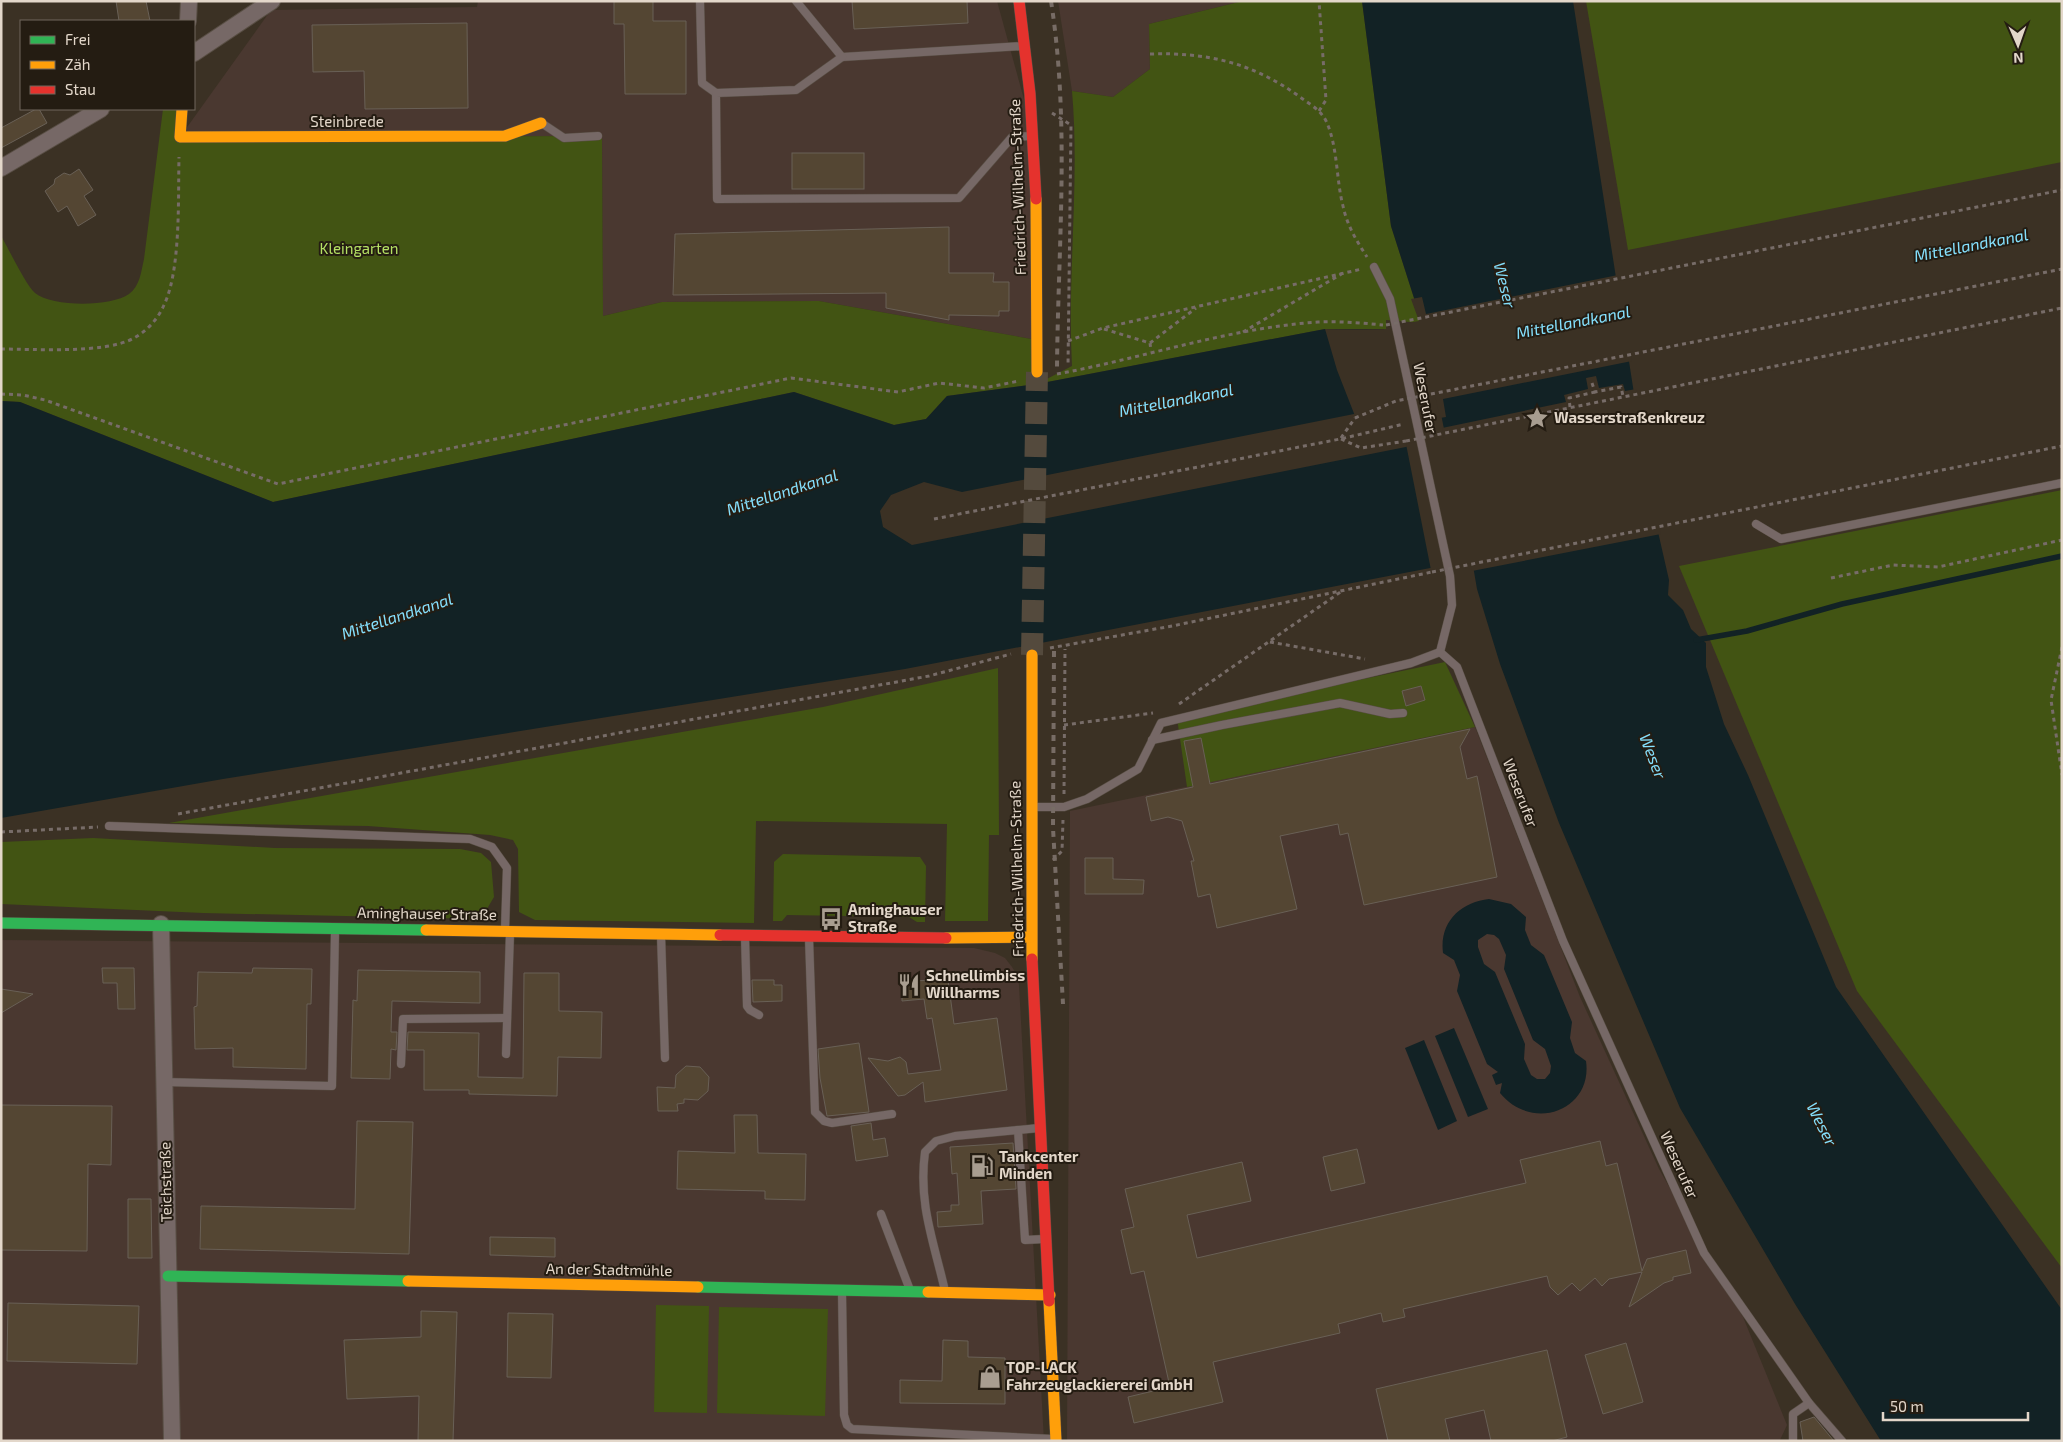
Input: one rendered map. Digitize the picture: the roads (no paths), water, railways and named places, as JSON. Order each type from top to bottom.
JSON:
[{"type":"street","points":[[188,20],[189,1]]},
{"type":"street","points":[[195,52],[272,1]]},
{"type":"street","name":"Friedrich-Wilhelm-Straße","points":[[1019,1],[1026,46],[1034,136],[1036,372]]},
{"type":"street","points":[[1,168],[99,110]]},
{"type":"street","name":"Steinbrede","points":[[182,110],[180,137],[505,136],[541,123]]},
{"type":"street","name":"Friedrich-Wilhelm-Straße","points":[[1032,655],[1031,937],[1056,1440]]},
{"type":"street","name":"Aminghauser Straße","points":[[1,923],[161,924],[660,934],[1031,937]]},
{"type":"street","name":"Teichstraße","points":[[161,924],[172,1441]]},
{"type":"street","name":"An der Stadtmühle","points":[[168,1276],[1050,1295]]},
{"type":"lane","points":[[700,1],[702,83],[716,93],[796,90],[842,57],[1026,46]]},
{"type":"lane","points":[[796,1],[842,57]]},
{"type":"lane","points":[[716,93],[717,199],[959,198],[1012,137],[1034,136]]},
{"type":"lane","points":[[541,123],[564,138],[598,136]]},
{"type":"lane","name":"Weserufer","points":[[1374,267],[1390,299],[1450,576],[1452,605],[1440,652],[1458,667],[1563,941],[1704,1253],[1809,1403],[1842,1441]]},
{"type":"lane","points":[[1756,524],[1781,539],[2062,483]]},
{"type":"lane","points":[[1030,807],[1064,808],[1087,799],[1138,769],[1161,724],[1406,665],[1440,652]]},
{"type":"lane","points":[[1152,740],[1222,724],[1340,703],[1390,714],[1403,713]]},
{"type":"lane","points":[[109,826],[470,839],[492,847],[508,868],[506,1054]]},
{"type":"lane","points":[[164,1082],[332,1086],[336,927]]},
{"type":"lane","points":[[660,934],[665,1058]]},
{"type":"lane","points":[[745,935],[747,1006],[753,1013],[759,1015]]},
{"type":"lane","points":[[809,936],[815,1112],[824,1121],[832,1123],[892,1114]]},
{"type":"lane","points":[[401,1064],[403,1019],[507,1018]]},
{"type":"lane","points":[[945,1292],[926,1218],[923,1192],[925,1152],[936,1141],[955,1136],[1041,1128]]},
{"type":"lane","points":[[1018,1130],[1025,1240],[1046,1239]]},
{"type":"lane","points":[[881,1214],[911,1292]]},
{"type":"lane","points":[[842,1290],[844,1415],[847,1425],[852,1429],[1056,1440]]},
{"type":"lane","points":[[1793,1441],[1793,1414],[1809,1403]]},
{"type":"water","points":[[1362,1],[1573,1],[1635,400],[1656,523],[1669,580],[1668,595],[1683,610],[1691,629],[1706,643],[1706,667],[1724,724],[1748,775],[1836,987],[2062,1310],[2062,1441],[1881,1441],[1795,1304],[1680,1108],[1559,823],[1500,664],[1477,589],[1472,560],[905,669],[223,779],[1,818],[1,401],[20,402],[273,502],[794,392],[894,425],[926,419],[947,396],[1037,384],[1325,329],[1386,330],[1422,323],[1391,226]],"holes":[[[1436,389],[1446,439],[912,545],[883,527],[880,511],[891,495],[924,482],[962,492],[1354,414],[1393,397]]]},
{"type":"water","points":[[1489,899],[1511,904],[1526,917],[1525,930],[1531,945],[1544,955],[1572,1022],[1570,1038],[1575,1053],[1586,1061],[1586,1078],[1580,1092],[1571,1103],[1558,1110],[1544,1113],[1528,1112],[1513,1105],[1500,1093],[1502,1083],[1496,1085],[1492,1075],[1498,1072],[1487,1064],[1457,991],[1460,975],[1454,960],[1443,953],[1445,932],[1448,923],[1461,909]],"holes":[[[1487,934],[1494,935],[1499,939],[1506,955],[1504,969],[1533,1040],[1545,1049],[1551,1066],[1550,1073],[1545,1079],[1537,1079],[1531,1075],[1524,1059],[1525,1044],[1495,972],[1484,964],[1478,947],[1478,940]]]},
{"type":"water","points":[[1454,1028],[1488,1109],[1468,1117],[1435,1036]]},
{"type":"water","points":[[1424,1040],[1457,1121],[1438,1130],[1405,1048]]},
{"type":"waterway","points":[[1696,640],[1747,631],[1842,604],[2062,556]]},
{"type":"tunnel","points":[[1032,655],[1037,372]]},
{"type":"railway","points":[[1051,1],[1057,47],[1062,139],[1057,368]]},
{"type":"railway","points":[[1054,651],[1053,828],[1063,1004]]},
{"type":"place","name":"Wasserstraßenkreuz","points":[[1537,418]]},
{"type":"place","name":"Aminghauser Straße","points":[[831,919]]},
{"type":"place","name":"Schnellimbiss Willharms","points":[[909,985]]},
{"type":"place","name":"Tankcenter Minden","points":[[982,1166]]},
{"type":"place","name":"TOP-LACK Fahrzeuglackiererei GmbH","points":[[990,1377]]},
{"type":"water label","name":"Mittellandkanal","points":[[1971,245]]},
{"type":"water label","name":"Weser","points":[[1505,285]]},
{"type":"water label","name":"Mittellandkanal","points":[[1573,322]]},
{"type":"water label","name":"Mittellandkanal","points":[[1176,400]]},
{"type":"water label","name":"Mittellandkanal","points":[[782,492]]},
{"type":"water label","name":"Mittellandkanal","points":[[397,616]]},
{"type":"water label","name":"Weser","points":[[1653,756]]},
{"type":"water label","name":"Weser","points":[[1822,1124]]},
{"type":"park label","name":"Kleingarten","points":[[359,249]]}]
